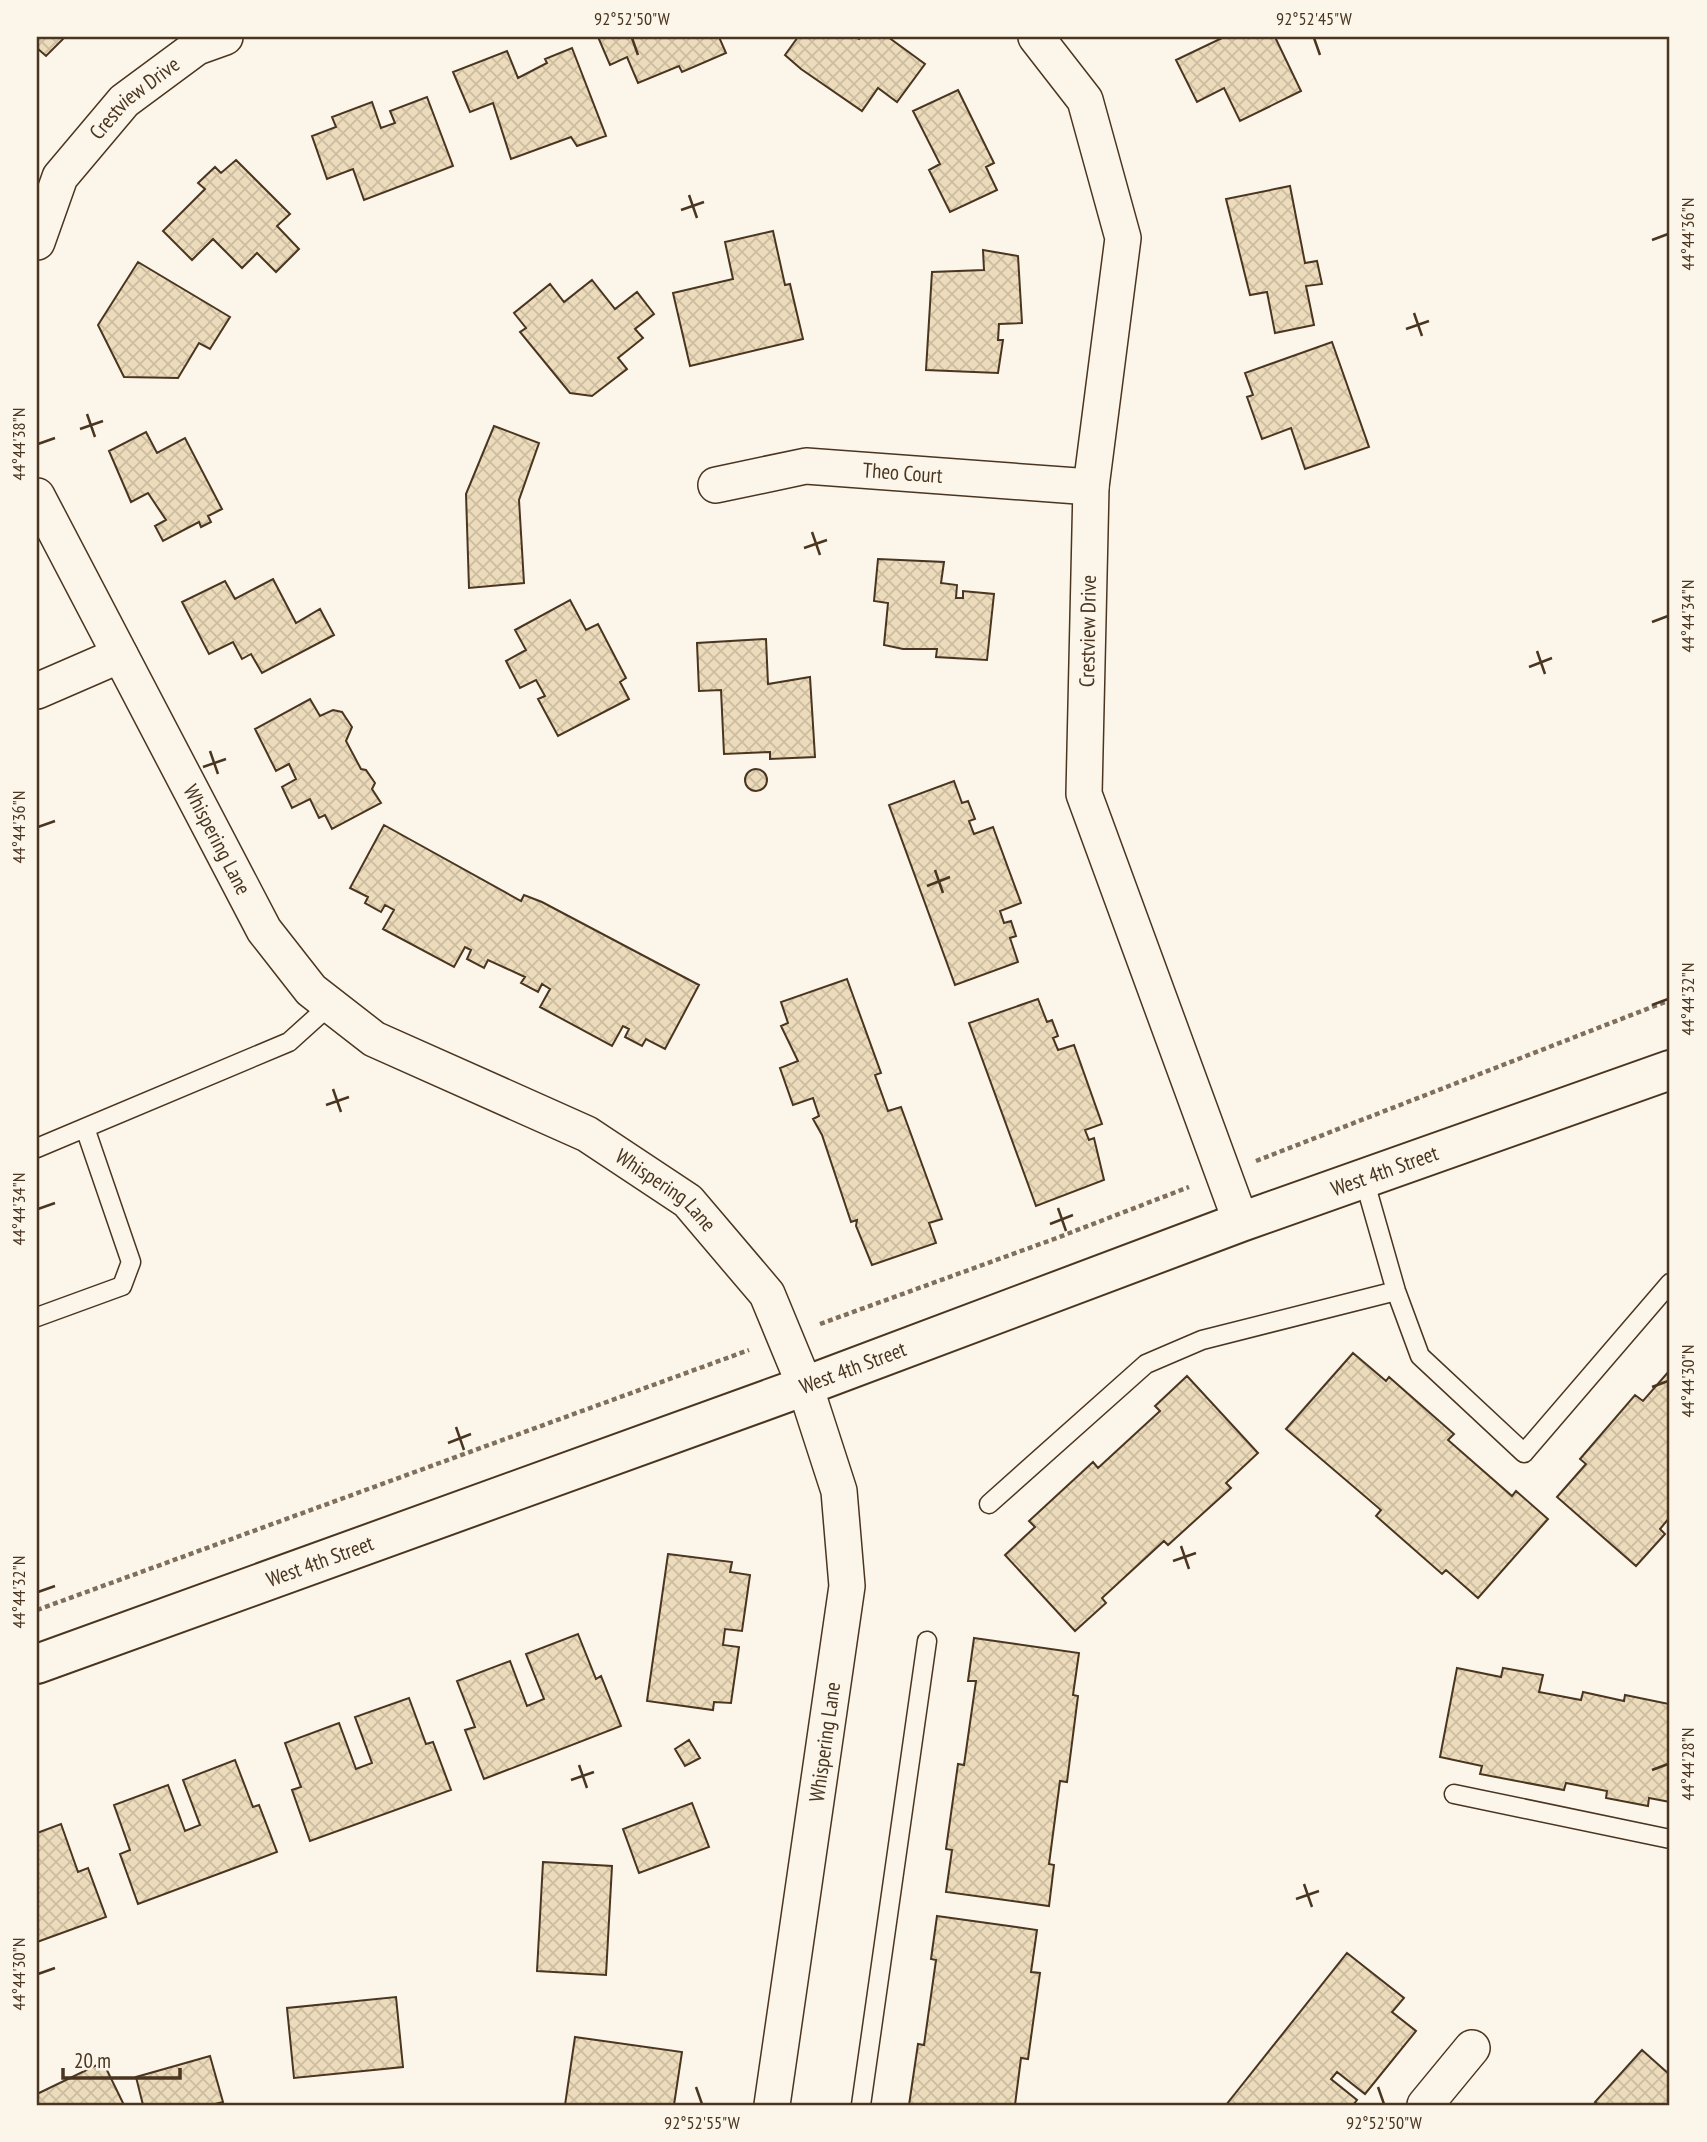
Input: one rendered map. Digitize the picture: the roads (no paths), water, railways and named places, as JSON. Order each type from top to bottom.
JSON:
[{"type":"street","name":"Crestview Drive","points":[[49,169],[124,101],[197,47],[225,37]]},
{"type":"street","name":"Crestview Drive","points":[[1036,37],[1085,100],[1123,238],[1091,487],[1084,794],[1241,1222]]},
{"type":"street","points":[[37,242],[49,169]]},
{"type":"street","name":"Theo Court","points":[[716,485],[806,466],[1091,487]]},
{"type":"street","name":"Whispering Lane","points":[[37,496],[264,930],[311,990],[374,1039],[587,1134],[688,1201],[767,1294],[805,1386],[838,1491],[847,1586],[772,2105]]},
{"type":"street","points":[[37,691],[120,655]]},
{"type":"street","name":"West 4th Street","points":[[37,1664],[805,1386],[1241,1222],[1670,1072]]},
{"type":"street","points":[[1425,2105],[1472,2048]]},
{"type":"lane","points":[[37,1148],[289,1042],[330,1005]]},
{"type":"lane","points":[[37,1317],[122,1286],[131,1262],[85,1128]]},
{"type":"lane","points":[[1364,1179],[1396,1292],[1420,1356],[1524,1453],[1670,1283]]},
{"type":"lane","points":[[989,1504],[1146,1364],[1202,1340],[1396,1292]]},
{"type":"lane","points":[[861,2105],[927,1641]]},
{"type":"lane","points":[[1454,1794],[1670,1839]]}]
